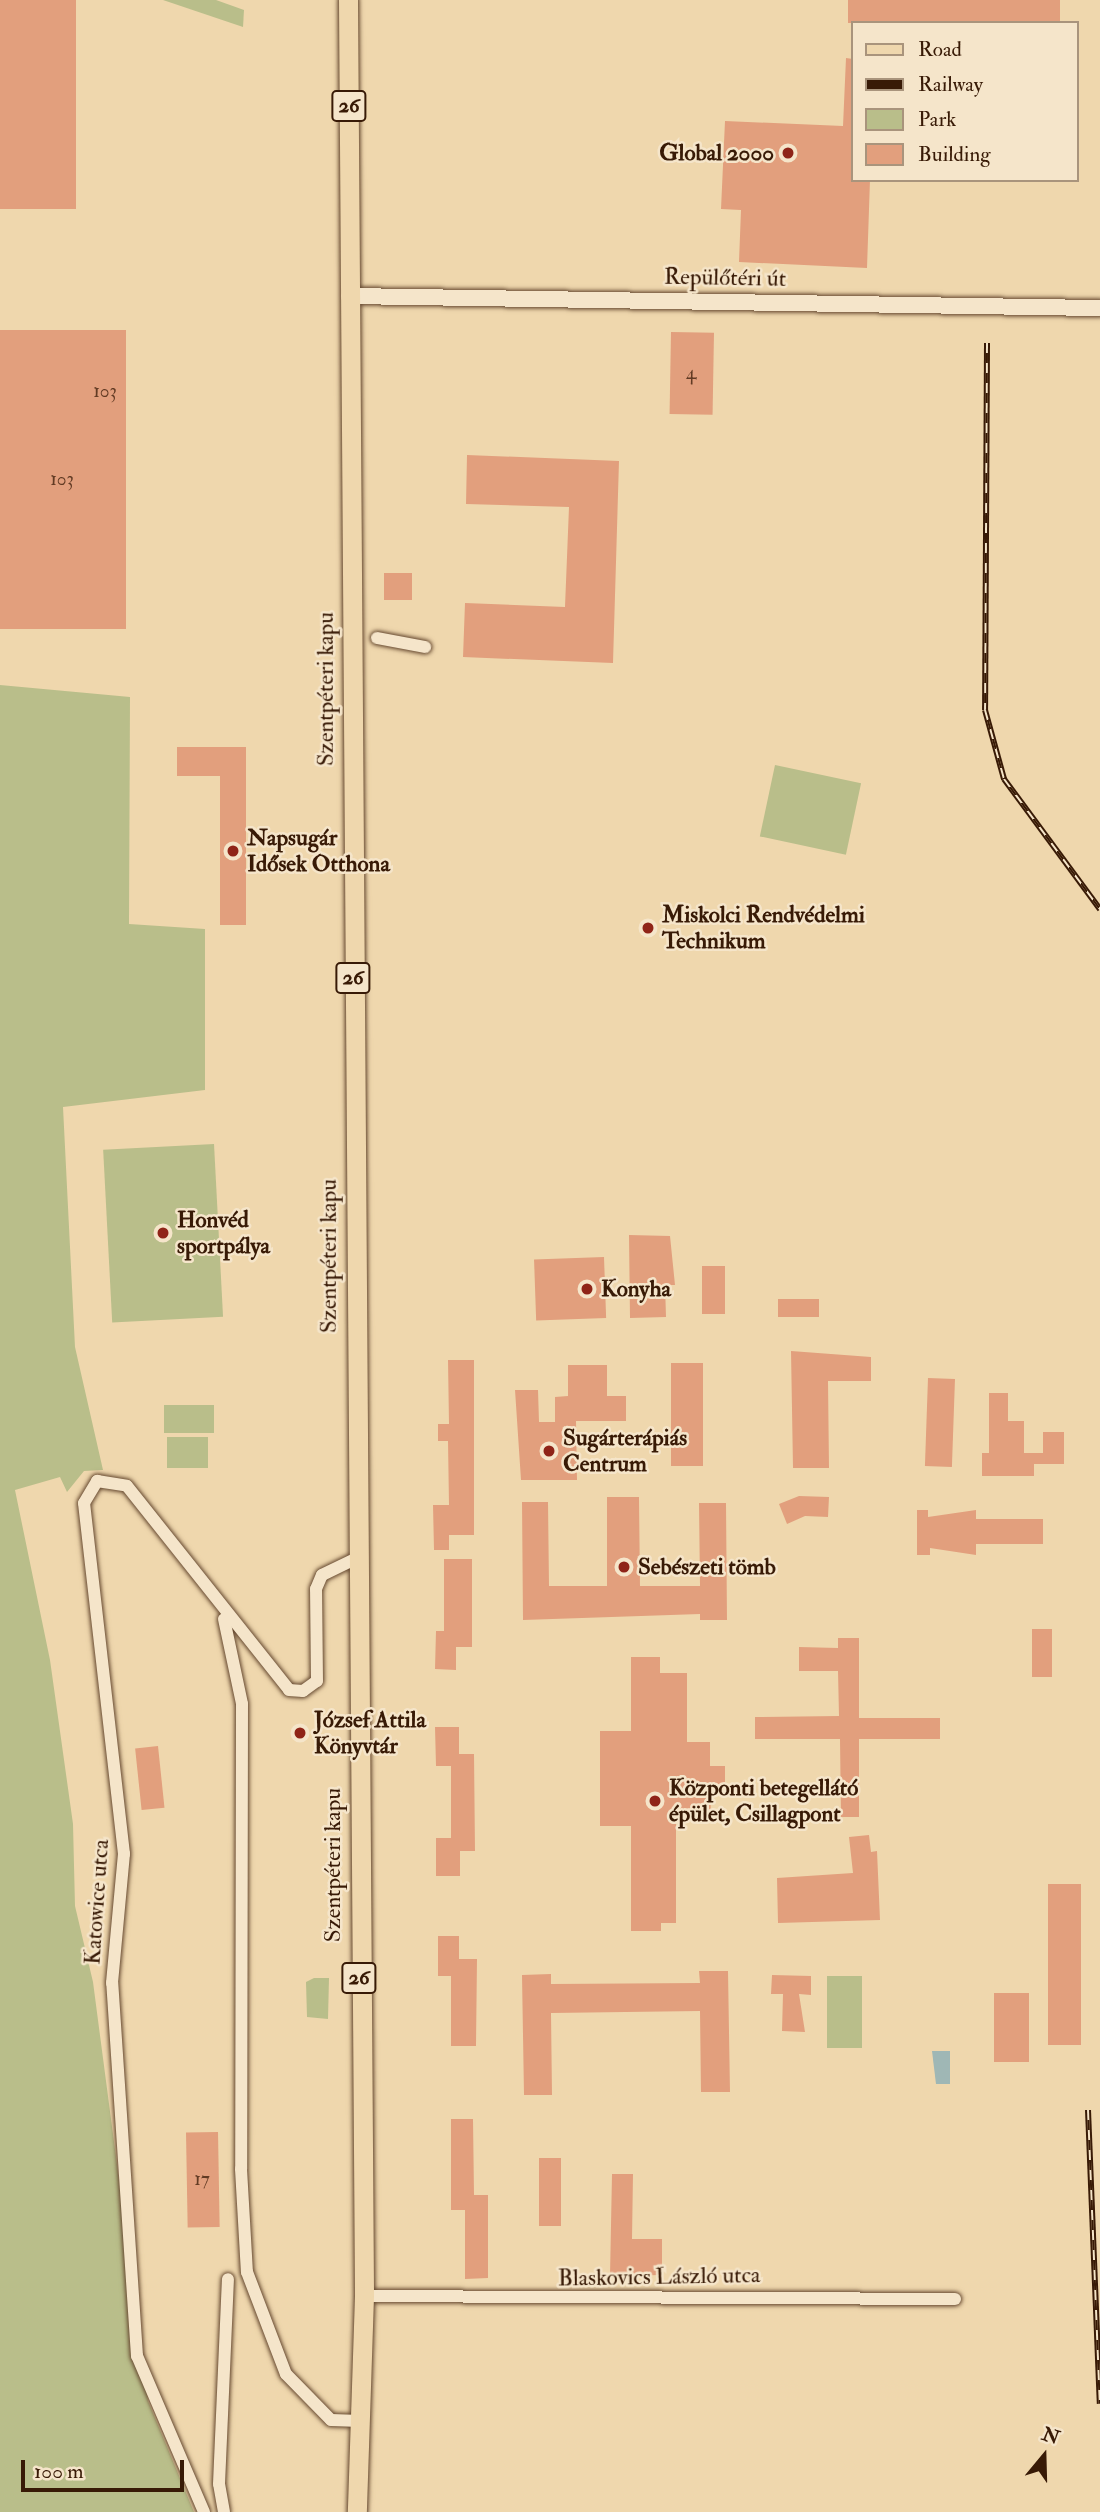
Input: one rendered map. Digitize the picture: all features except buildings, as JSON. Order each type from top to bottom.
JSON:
[{"type":"main road","name":"Szentpéteri kapu","points":[[348,0],[355,1559],[364,2296],[357,2512]]},
{"type":"street","name":"Repülőtéri út","points":[[349,296],[1100,308]]},
{"type":"street","points":[[377,638],[425,646]]},
{"type":"street","name":"Katowice utca","points":[[204,2512],[137,2356],[112,1983],[124,1854],[82,1523],[91,1486],[105,1479],[127,1486],[186,1552],[223,1614],[289,1690],[303,1691],[317,1681],[316,1589],[329,1569],[355,1559]]},
{"type":"street","name":"Katowice utca","points":[[223,1614],[243,1703],[241,2169],[247,2272],[286,2374],[331,2420],[362,2421]]},
{"type":"street","points":[[236,1672],[245,1659],[263,1663]]},
{"type":"street","points":[[224,2512],[219,2484],[228,2279]]},
{"type":"street","name":"Blaskovics László utca","points":[[364,2296],[955,2299]]},
{"type":"green space","points":[[163,0],[216,0],[244,10],[243,27]]},
{"type":"green space","points":[[0,685],[130,697],[129,924],[205,929],[205,1090],[63,1107],[75,1347],[103,1470],[84,1471],[67,1492],[60,1477],[15,1490],[50,1660],[73,1824],[75,1906],[93,1982],[148,2401],[194,2512],[0,2512]]},
{"type":"green space","points":[[775,765],[861,783],[846,855],[760,836]]},
{"type":"green space","name":"Honvéd sportpálya","points":[[214,1144],[223,1317],[112,1323],[103,1150]]},
{"type":"green space","points":[[164,1405],[214,1405],[214,1433],[164,1433]]},
{"type":"green space","points":[[167,1437],[208,1437],[208,1468],[167,1468]]},
{"type":"green space","points":[[827,1976],[862,1976],[862,2048],[827,2048]]},
{"type":"green space","points":[[314,1978],[329,1978],[328,2019],[307,2017],[306,1982]]},
{"type":"water","points":[[932,2051],[950,2051],[950,2084],[936,2084]]},
{"type":"railway","points":[[987,343],[985,710],[1004,779],[1100,909]]},
{"type":"railway","points":[[1088,2110],[1100,2404]]},
{"type":"place","name":"Global 2000","points":[[788,153]]},
{"type":"place","name":"Napsugár Idősek Otthona","points":[[233,851]]},
{"type":"place","name":"Miskolci Rendvédelmi Technikum","points":[[648,928]]},
{"type":"place","name":"Honvéd sportpálya","points":[[163,1233]]},
{"type":"place","name":"Konyha","points":[[587,1289]]},
{"type":"place","name":"Sugárterápiás Centrum","points":[[549,1451]]},
{"type":"place","name":"Sebészeti tömb","points":[[624,1567]]},
{"type":"place","name":"József Attila Könyvtár","points":[[300,1733]]},
{"type":"place","name":"Központi betegellátó épület, Csillagpont","points":[[655,1801]]}]
